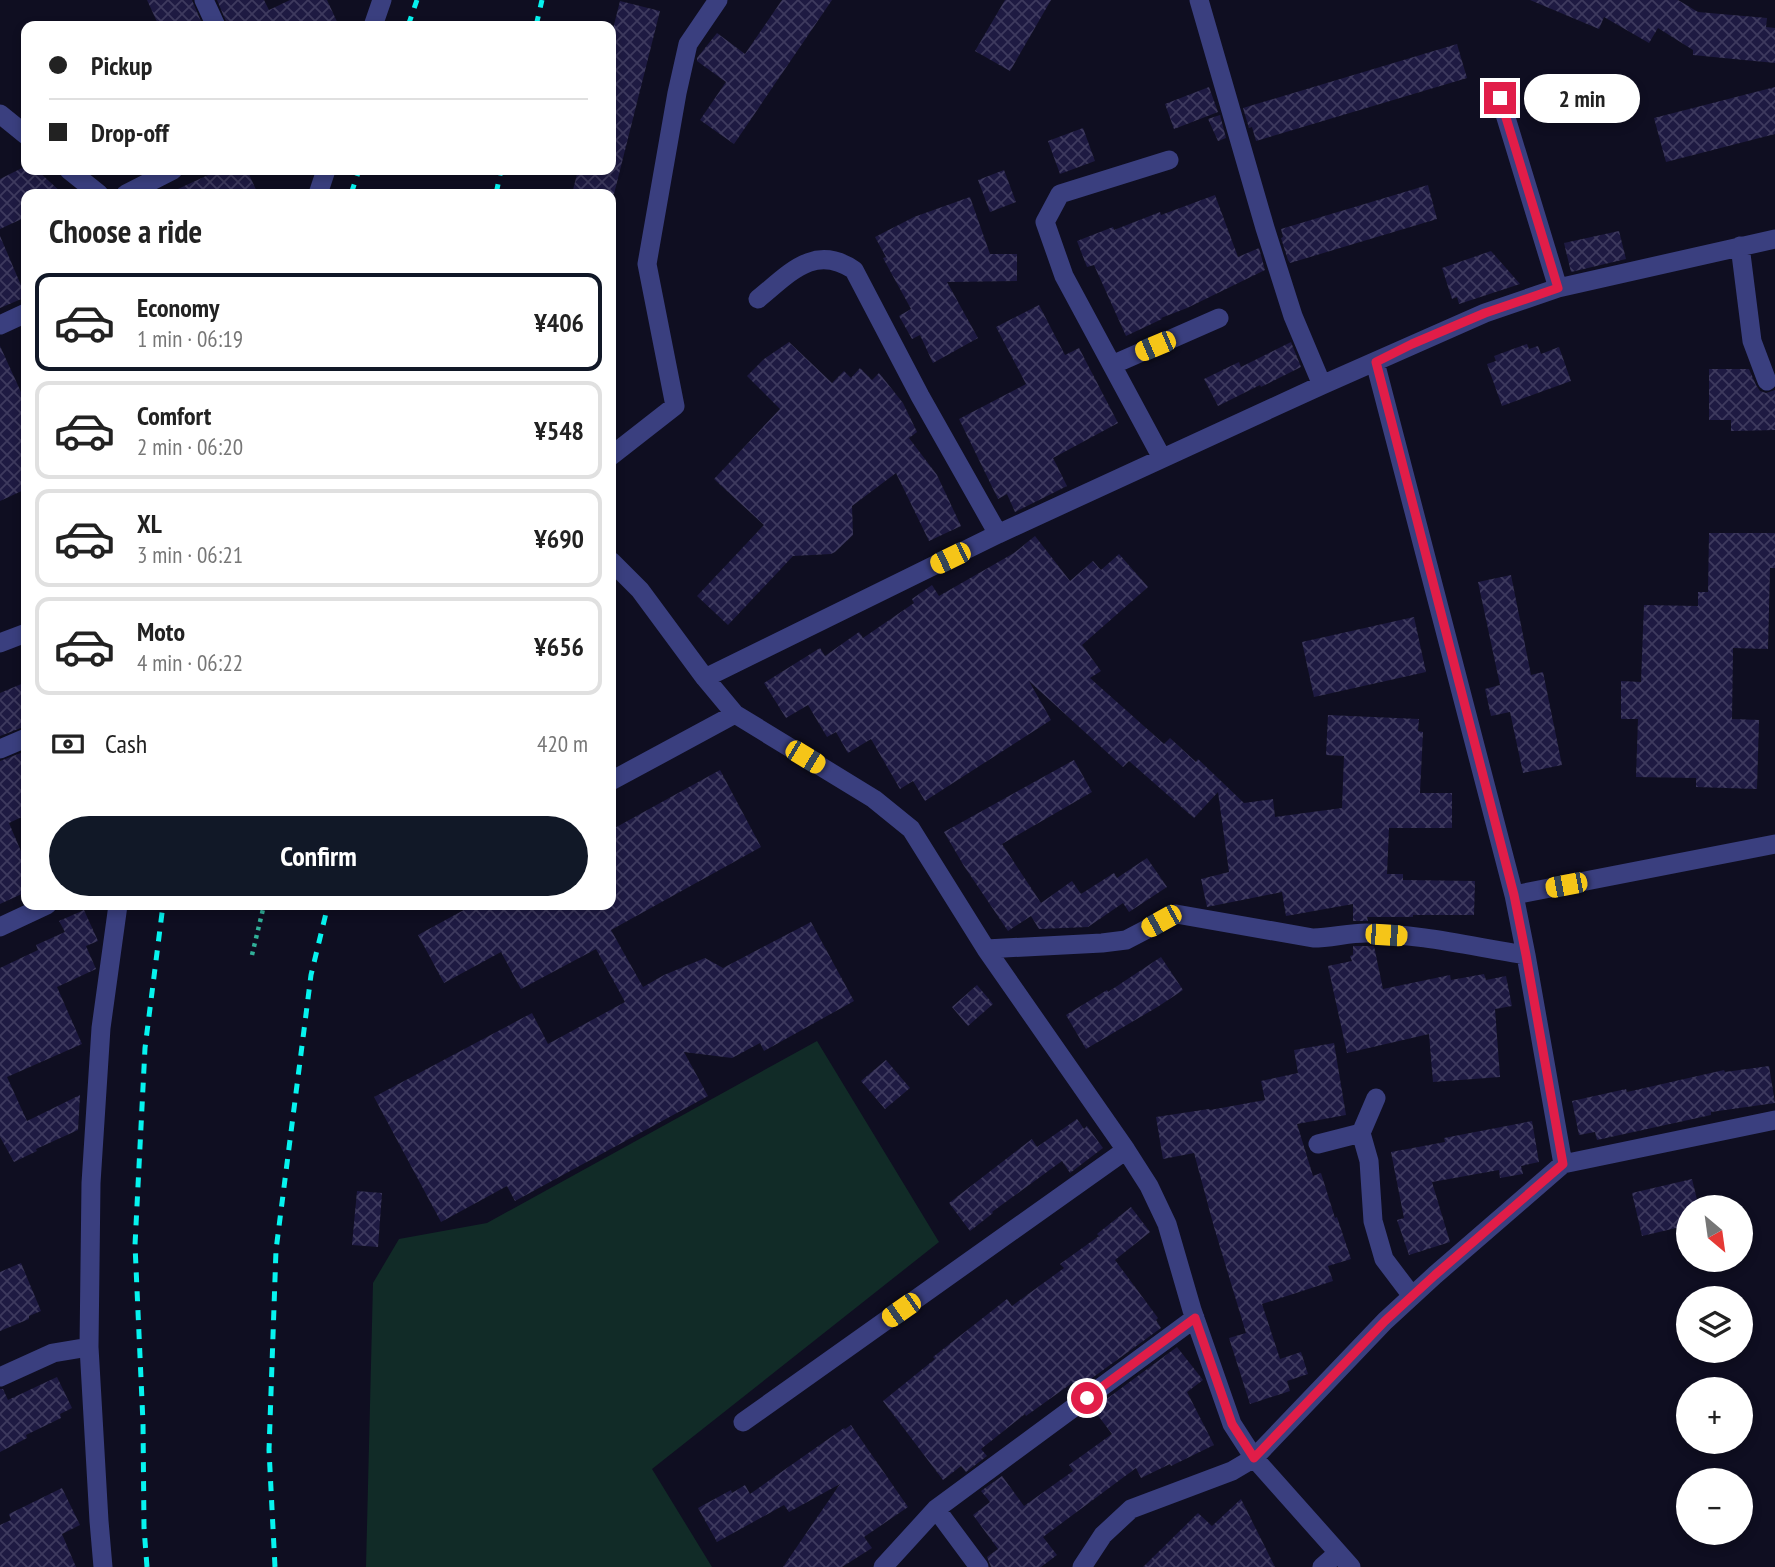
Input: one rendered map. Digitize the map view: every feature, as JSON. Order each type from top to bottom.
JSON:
[{"type":"street","points":[[204,0],[214,21]]},
{"type":"street","points":[[375,21],[382,0]]},
{"type":"street","points":[[616,452],[676,406],[647,264],[688,44],[718,0]]},
{"type":"street","points":[[1199,0],[1293,316],[1322,384]]},
{"type":"street","points":[[1500,98],[1558,288]]},
{"type":"street","points":[[0,114],[21,131]]},
{"type":"street","points":[[1162,458],[1064,276],[1045,222],[1060,194],[1169,160]]},
{"type":"street","points":[[75,175],[93,189]]},
{"type":"street","points":[[136,189],[163,175]]},
{"type":"street","points":[[705,678],[999,534],[1322,384],[1485,313],[1558,288],[1775,239]]},
{"type":"street","points":[[1740,246],[1752,341],[1767,381]]},
{"type":"street","points":[[758,299],[800,264],[827,259],[843,262],[854,270],[920,396],[999,534]]},
{"type":"street","points":[[0,325],[21,315]]},
{"type":"street","points":[[1112,365],[1219,318]]},
{"type":"street","points":[[1376,362],[1514,895],[1563,1164]]},
{"type":"street","points":[[616,566],[640,590],[735,714],[874,799],[911,829],[986,949],[1149,1186],[1167,1224],[1195,1318],[1232,1424],[1254,1458],[1344,1560],[1322,1567]]},
{"type":"street","points":[[0,643],[21,635]]},
{"type":"street","points":[[616,778],[735,714]]},
{"type":"street","points":[[0,749],[21,739]]},
{"type":"street","points":[[1514,895],[1775,844]]},
{"type":"street","points":[[0,927],[36,910]]},
{"type":"street","points":[[103,1567],[89,1348],[91,1183],[100,1028],[117,910]]},
{"type":"street","points":[[986,949],[1126,940],[1176,914],[1313,938],[1364,933],[1409,936],[1526,955]]},
{"type":"street","points":[[1376,1098],[1361,1133],[1370,1161],[1373,1221],[1384,1259],[1412,1296]]},
{"type":"street","points":[[1082,1567],[1103,1535],[1131,1509],[1232,1471],[1254,1458],[1412,1296],[1563,1164],[1775,1120]]},
{"type":"street","points":[[1318,1144],[1361,1133]]},
{"type":"street","points":[[743,1422],[1126,1150]]},
{"type":"street","points":[[883,1567],[936,1509],[1195,1318]]},
{"type":"street","points":[[0,1377],[53,1353],[89,1348]]},
{"type":"street","points":[[936,1509],[979,1567]]},
{"type":"path","points":[[252,955],[263,910]]},
{"type":"green space","points":[[817,1041],[939,1242],[652,1469],[712,1567],[366,1567],[373,1283],[399,1239],[487,1223]]},
{"type":"building","points":[[147,0],[192,0],[201,21],[157,21]]},
{"type":"building","points":[[217,0],[264,0],[269,10],[290,0],[327,0],[337,21],[226,21]]},
{"type":"building","points":[[782,0],[832,0],[734,144],[700,120],[726,82],[697,61],[697,58],[717,33],[745,54]]},
{"type":"building","points":[[1005,0],[1051,0],[1010,71],[975,51]]},
{"type":"building","points":[[1530,0],[1678,0],[1698,12],[1767,18],[1766,27],[1775,28],[1775,63],[1693,55],[1693,50],[1658,28],[1649,43],[1604,17],[1599,29]]},
{"type":"building","points":[[620,1],[660,11],[615,189],[573,189],[577,175],[616,175],[615,21]]},
{"type":"building","points":[[1457,44],[1467,78],[1256,141],[1252,127],[1249,128],[1243,108]]},
{"type":"building","points":[[1209,87],[1218,112],[1174,129],[1165,104]]},
{"type":"building","points":[[1775,87],[1775,134],[1666,162],[1654,118]]},
{"type":"building","points":[[1220,115],[1226,138],[1218,141],[1208,119]]},
{"type":"building","points":[[1083,128],[1095,161],[1060,174],[1048,141]]},
{"type":"building","points":[[21,168],[21,175],[42,175],[58,189],[21,189],[21,219],[0,229],[0,179]]},
{"type":"building","points":[[1004,170],[1016,202],[990,212],[978,180]]},
{"type":"building","points":[[208,175],[249,175],[256,189],[178,189]]},
{"type":"building","points":[[1428,185],[1437,219],[1290,263],[1288,260],[1281,229]]},
{"type":"building","points":[[1215,195],[1238,257],[1259,248],[1265,270],[1126,336],[1094,265],[1087,267],[1077,241]]},
{"type":"building","points":[[970,197],[990,254],[1017,254],[1017,281],[947,282],[978,338],[933,363],[920,335],[912,339],[899,316],[911,309],[883,258],[886,257],[875,237],[914,217]]},
{"type":"building","points":[[1619,231],[1626,259],[1571,272],[1564,243]]},
{"type":"building","points":[[0,236],[21,285],[21,299],[0,308]]},
{"type":"building","points":[[1491,251],[1520,284],[1459,304],[1457,297],[1452,299],[1442,268]]},
{"type":"building","points":[[1039,305],[1065,355],[1079,348],[1118,423],[1053,458],[1067,486],[1015,512],[1007,494],[998,499],[959,419],[1026,384],[996,327]]},
{"type":"building","points":[[789,342],[832,383],[844,371],[851,378],[860,368],[872,380],[879,373],[903,403],[917,432],[909,438],[937,475],[961,526],[929,541],[896,473],[852,506],[853,535],[835,552],[793,556],[728,625],[697,596],[764,525],[714,479],[780,409],[747,376],[764,359]]},
{"type":"building","points":[[1291,342],[1301,367],[1218,406],[1204,379],[1239,362],[1241,367]]},
{"type":"building","points":[[1527,344],[1529,349],[1538,346],[1541,354],[1559,347],[1571,381],[1502,406],[1487,364],[1496,361],[1494,356]]},
{"type":"building","points":[[0,346],[21,392],[21,491],[0,501]]},
{"type":"building","points":[[1709,369],[1749,369],[1760,391],[1766,393],[1775,390],[1775,430],[1731,431],[1731,420],[1709,420]]},
{"type":"building","points":[[1709,533],[1775,533],[1775,568],[1770,568],[1768,649],[1733,648],[1732,719],[1759,720],[1757,789],[1696,787],[1696,778],[1636,777],[1638,719],[1621,719],[1621,681],[1641,682],[1644,605],[1698,606],[1698,592],[1708,592]]},
{"type":"building","points":[[1035,536],[1070,581],[1093,561],[1101,570],[1119,554],[1148,587],[1082,645],[1101,671],[1090,678],[1164,744],[1170,738],[1196,762],[1198,759],[1244,803],[1273,799],[1275,817],[1342,808],[1344,756],[1326,755],[1328,715],[1419,719],[1418,731],[1423,732],[1420,793],[1452,793],[1452,828],[1389,828],[1387,874],[1403,874],[1403,880],[1475,881],[1474,915],[1367,917],[1368,921],[1353,921],[1353,904],[1286,916],[1282,892],[1207,907],[1201,879],[1229,872],[1218,792],[1194,818],[1129,761],[1123,767],[1029,681],[1051,720],[925,801],[913,781],[900,789],[871,739],[848,753],[836,732],[827,737],[808,705],[786,718],[764,683],[820,648],[825,656],[859,632],[863,638],[914,603],[912,599],[932,585],[939,596],[1014,553]]},
{"type":"building","points":[[1511,575],[1531,675],[1543,672],[1562,765],[1523,773],[1510,712],[1491,716],[1485,689],[1500,685],[1478,582]]},
{"type":"building","points":[[1414,617],[1426,672],[1314,697],[1302,642]]},
{"type":"building","points":[[21,684],[21,728],[0,736],[0,693]]},
{"type":"building","points":[[21,753],[21,817],[9,823],[21,851],[21,894],[0,904],[0,761]]},
{"type":"building","points":[[1074,760],[1092,792],[1002,844],[1041,903],[1072,881],[1081,894],[1114,873],[1117,878],[1147,858],[1167,887],[1129,912],[1123,903],[1088,927],[1039,929],[1031,916],[1008,931],[944,832]]},
{"type":"building","points":[[720,770],[761,847],[611,930],[643,987],[705,958],[723,968],[811,922],[854,1001],[764,1051],[760,1043],[732,1058],[684,1052],[708,1096],[515,1201],[507,1186],[441,1222],[374,1097],[532,1013],[548,1044],[625,1002],[596,949],[521,989],[501,952],[444,983],[418,935],[464,910],[616,910],[616,827]]},
{"type":"building","points":[[84,910],[98,941],[86,946],[96,969],[57,987],[82,1044],[7,1077],[27,1121],[80,1095],[78,1130],[14,1162],[0,1137],[0,968],[38,950],[36,945],[65,932],[59,921]]},
{"type":"building","points":[[1353,946],[1374,946],[1383,989],[1450,975],[1451,980],[1484,974],[1486,980],[1506,976],[1512,1006],[1495,1009],[1500,1077],[1433,1082],[1429,1034],[1347,1053],[1328,966],[1352,961],[1350,956],[1353,955]]},
{"type":"building","points":[[1161,957],[1183,990],[1086,1049],[1066,1015],[1107,990],[1108,992]]},
{"type":"building","points":[[977,985],[993,1004],[968,1026],[952,1007]]},
{"type":"building","points":[[1334,1043],[1346,1115],[1297,1124],[1313,1176],[1321,1173],[1351,1259],[1328,1266],[1333,1281],[1262,1304],[1280,1359],[1301,1352],[1308,1374],[1287,1381],[1290,1391],[1250,1404],[1229,1338],[1246,1333],[1194,1153],[1163,1159],[1156,1117],[1265,1100],[1261,1081],[1298,1073],[1294,1050]]},
{"type":"building","points":[[886,1060],[910,1088],[885,1109],[861,1081]]},
{"type":"building","points":[[1769,1066],[1775,1103],[1711,1112],[1711,1115],[1597,1140],[1595,1132],[1579,1135],[1572,1101],[1626,1089],[1627,1092],[1724,1070]]},
{"type":"building","points":[[1077,1119],[1084,1129],[1087,1126],[1103,1148],[1070,1173],[1062,1161],[970,1231],[949,1203],[1032,1139],[1037,1147]]},
{"type":"building","points":[[1532,1121],[1539,1162],[1521,1166],[1523,1174],[1500,1178],[1499,1170],[1432,1182],[1450,1242],[1409,1255],[1397,1220],[1404,1218],[1391,1152],[1445,1142],[1444,1138]]},
{"type":"building","points":[[1692,1179],[1696,1195],[1676,1195],[1676,1228],[1642,1236],[1632,1193]]},
{"type":"building","points":[[357,1191],[382,1193],[378,1247],[352,1245]]},
{"type":"building","points":[[1131,1207],[1150,1232],[1115,1260],[1158,1318],[1156,1320],[1161,1328],[1077,1389],[1072,1383],[1026,1416],[1025,1414],[981,1449],[987,1456],[966,1472],[961,1466],[943,1480],[883,1401],[935,1359],[933,1357],[1007,1299],[1012,1306],[1064,1268],[1060,1264],[1099,1236],[1097,1234]]},
{"type":"building","points":[[21,1263],[41,1311],[0,1331],[0,1272]]},
{"type":"building","points":[[1177,1347],[1203,1380],[1187,1392],[1214,1445],[1141,1478],[1136,1468],[1043,1537],[1057,1555],[1041,1567],[991,1567],[987,1557],[998,1549],[973,1515],[990,1502],[981,1491],[1002,1476],[1024,1506],[1073,1471],[1069,1465],[1112,1434],[1093,1409]]},
{"type":"building","points":[[57,1377],[72,1408],[60,1414],[61,1418],[26,1435],[27,1438],[0,1452],[0,1389],[3,1389],[8,1400]]},
{"type":"building","points":[[851,1425],[908,1507],[864,1537],[872,1548],[842,1567],[783,1567],[840,1484],[789,1512],[784,1505],[717,1542],[698,1508],[745,1485],[750,1494]]},
{"type":"building","points":[[62,1488],[80,1525],[62,1534],[76,1567],[0,1567],[0,1525],[11,1520],[9,1514]]},
{"type":"building","points":[[1241,1499],[1275,1567],[1143,1567],[1198,1513],[1212,1526]]},
{"type":"railway","points":[[410,21],[417,0]]},
{"type":"railway","points":[[537,21],[542,0]]},
{"type":"railway","points":[[353,189],[357,175]]},
{"type":"railway","points":[[497,189],[500,175]]},
{"type":"railway","points":[[147,1567],[135,1245],[145,1048],[162,910]]},
{"type":"railway","points":[[275,1567],[269,1450],[276,1250],[311,975],[327,910]]},
{"type":"route","points":[[1087,1398],[1195,1318],[1232,1424],[1254,1458],[1385,1321],[1563,1164],[1514,895],[1376,362],[1485,313],[1558,288],[1500,98]]}]
